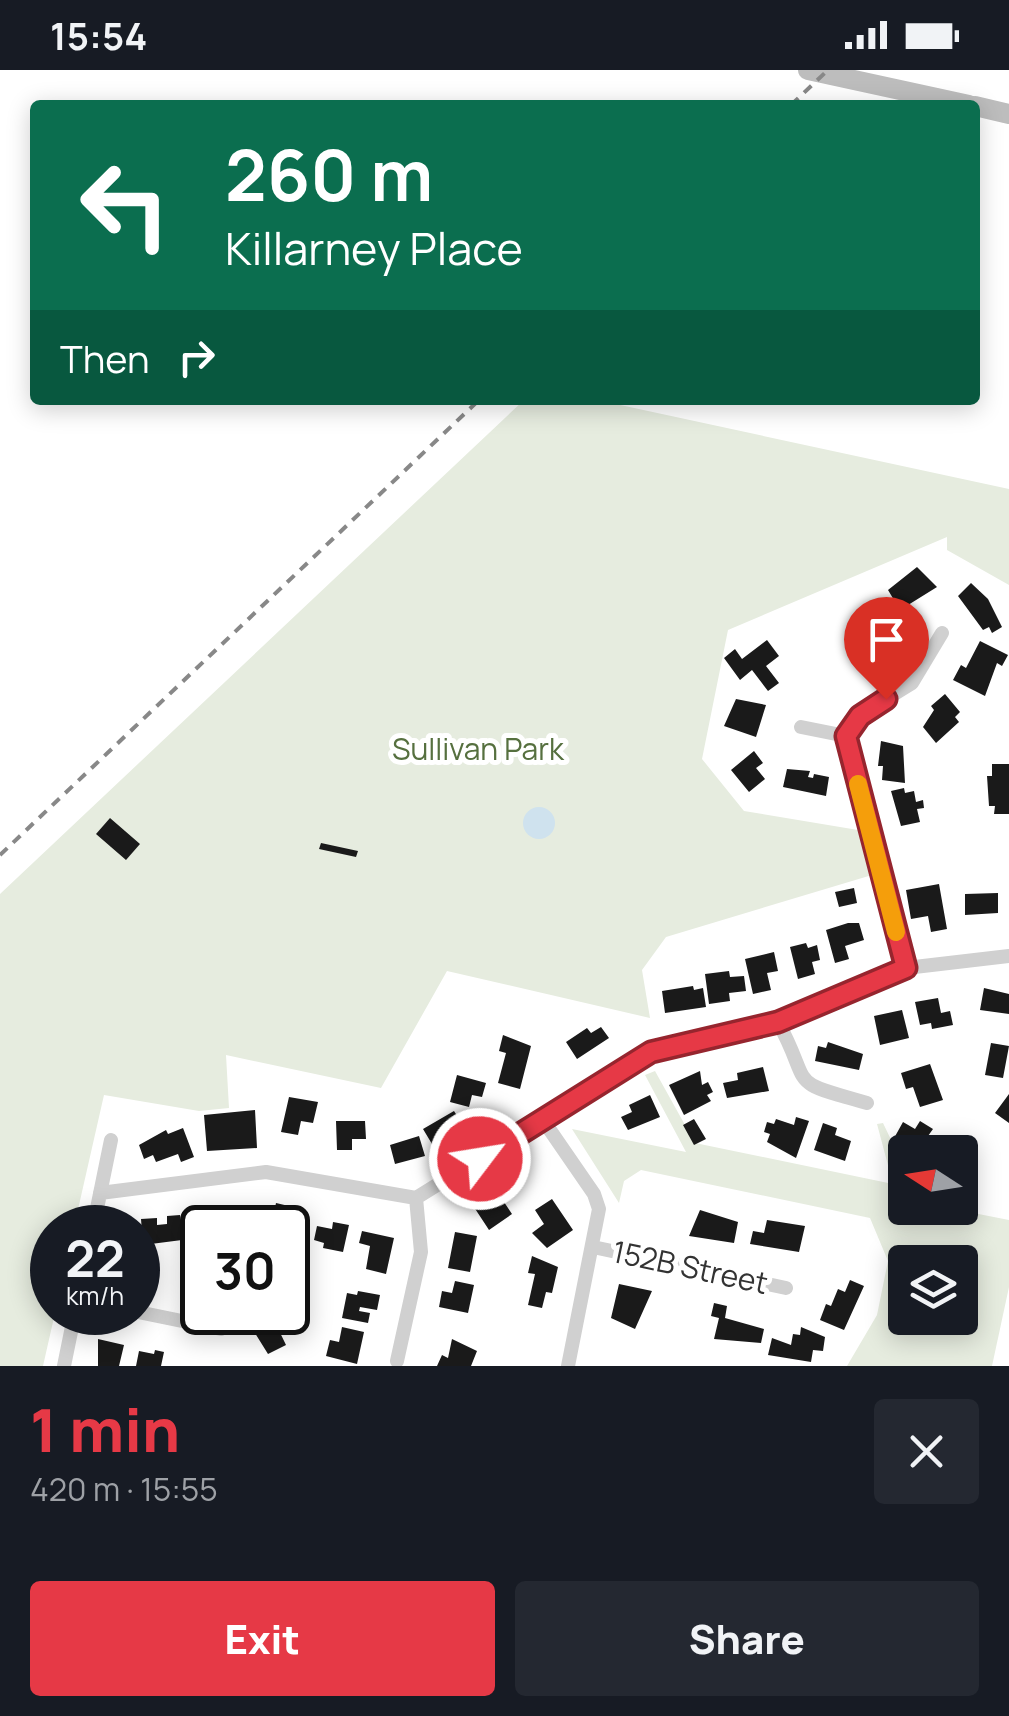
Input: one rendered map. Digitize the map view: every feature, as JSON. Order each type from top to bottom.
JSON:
[{"type":"street","points":[[808,70],[945,100]]},
{"type":"street","points":[[980,108],[1009,114]]},
{"type":"street","points":[[906,968],[846,736],[860,716],[923,671],[942,633]]},
{"type":"street","points":[[801,727],[846,736]]},
{"type":"street","points":[[100,1193],[266,1172],[416,1198],[651,1052],[778,1022],[906,968],[958,958],[1009,956]]},
{"type":"street","points":[[778,1022],[798,1075],[810,1087],[867,1103]]},
{"type":"street","points":[[543,1120],[594,1194],[599,1209],[568,1366]]},
{"type":"street","points":[[98,1205],[110,1140]]},
{"type":"street","points":[[397,1361],[420,1252],[416,1198]]},
{"type":"street","name":"152B Street","points":[[593,1247],[786,1288]]},
{"type":"street","points":[[64,1366],[71,1335]]},
{"type":"green space","name":"Sullivan Park","points":[[519,405],[620,405],[1009,489],[1009,585],[947,550],[947,537],[728,630],[702,759],[744,811],[858,830],[872,875],[666,937],[642,970],[650,1018],[447,971],[381,1088],[226,1055],[229,1108],[199,1111],[104,1095],[79,1205],[30,1205],[30,1335],[50,1335],[43,1366],[0,1366],[0,894]]},
{"type":"green space","points":[[655,1071],[695,1143],[888,1183],[888,1225],[978,1225],[978,1214],[1009,1220],[1009,1287],[992,1366],[847,1366],[877,1315],[888,1261],[870,1218],[641,1170],[624,1181],[619,1203],[572,1129],[686,1152],[645,1075]]},
{"type":"green space","points":[[883,1123],[889,1135],[888,1165],[877,1124]]},
{"type":"water","points":[[539,807],[551,811],[555,823],[551,835],[539,839],[527,835],[523,823],[527,811]]},
{"type":"building","points":[[917,567],[937,587],[900,610],[888,590]]},
{"type":"building","points":[[971,583],[988,599],[1002,627],[992,633],[989,627],[983,630],[958,596]]},
{"type":"building","points":[[883,613],[894,619],[890,644],[899,649],[894,658],[870,646],[872,640],[867,637]]},
{"type":"building","points":[[767,640],[779,656],[766,666],[779,683],[768,691],[752,670],[740,680],[724,658],[735,649],[742,659]]},
{"type":"building","points":[[980,641],[1008,655],[1002,666],[997,663],[985,696],[953,680],[961,665],[966,668]]},
{"type":"building","points":[[945,694],[960,712],[955,717],[959,722],[936,743],[923,727],[934,710],[931,706]]},
{"type":"building","points":[[736,699],[766,705],[756,737],[724,726]]},
{"type":"building","points":[[881,741],[903,746],[905,783],[882,780],[883,766],[878,766]]},
{"type":"building","points":[[754,751],[763,763],[756,768],[765,779],[749,792],[731,770]]},
{"type":"building","points":[[992,764],[1009,764],[1009,814],[994,814],[995,806],[989,806],[987,776],[992,776]]},
{"type":"building","points":[[787,769],[810,771],[808,777],[813,778],[814,774],[829,777],[826,796],[783,787]]},
{"type":"building","points":[[904,788],[905,793],[914,791],[916,802],[923,800],[924,808],[917,809],[920,822],[901,826],[891,791]]},
{"type":"building","points":[[110,818],[140,844],[126,860],[96,834]]},
{"type":"building","points":[[321,843],[358,851],[356,857],[319,849]]},
{"type":"building","points":[[939,884],[947,929],[931,932],[928,916],[911,919],[906,890]]},
{"type":"building","points":[[854,888],[857,903],[839,907],[835,892]]},
{"type":"building","points":[[998,893],[998,913],[965,915],[965,894]]},
{"type":"building","points":[[859,923],[864,940],[845,946],[849,959],[835,963],[826,930]]},
{"type":"building","points":[[806,943],[808,948],[817,945],[820,960],[812,962],[815,974],[798,979],[790,947]]},
{"type":"building","points":[[774,952],[778,971],[767,973],[771,990],[753,994],[745,959]]},
{"type":"building","points":[[729,971],[730,977],[744,976],[746,991],[729,993],[730,1001],[709,1004],[705,974]]},
{"type":"building","points":[[693,986],[694,990],[703,988],[706,1007],[665,1013],[662,991]]},
{"type":"building","points":[[984,988],[1009,994],[1009,1014],[980,1010]]},
{"type":"building","points":[[938,998],[941,1013],[950,1011],[953,1025],[932,1029],[931,1023],[920,1025],[915,1002]]},
{"type":"building","points":[[902,1010],[909,1038],[880,1045],[874,1016]]},
{"type":"building","points":[[601,1027],[609,1038],[577,1059],[566,1042],[587,1028],[591,1033]]},
{"type":"building","points":[[503,1035],[531,1046],[520,1089],[498,1083],[506,1053],[499,1051]]},
{"type":"building","points":[[828,1042],[863,1054],[859,1070],[815,1061],[818,1046],[826,1048]]},
{"type":"building","points":[[991,1043],[1009,1046],[1003,1078],[985,1075]]},
{"type":"building","points":[[930,1064],[943,1100],[920,1107],[913,1087],[906,1089],[901,1073]]},
{"type":"building","points":[[763,1067],[769,1091],[727,1098],[723,1083],[738,1080],[737,1073]]},
{"type":"building","points":[[700,1071],[702,1085],[708,1082],[713,1092],[707,1095],[711,1101],[684,1115],[669,1085]]},
{"type":"building","points":[[457,1075],[486,1083],[482,1097],[472,1095],[469,1107],[450,1102]]},
{"type":"building","points":[[1009,1094],[1009,1123],[995,1113]]},
{"type":"building","points":[[650,1095],[660,1117],[628,1130],[621,1117],[632,1112],[629,1105]]},
{"type":"building","points":[[289,1097],[318,1102],[313,1123],[301,1121],[298,1135],[281,1132]]},
{"type":"building","points":[[255,1110],[257,1148],[207,1151],[204,1115]]},
{"type":"building","points":[[454,1111],[464,1127],[435,1149],[423,1129]]},
{"type":"building","points":[[796,1117],[809,1121],[796,1158],[767,1142],[770,1134],[764,1132],[767,1122],[774,1124],[776,1119],[794,1125]]},
{"type":"building","points":[[694,1119],[706,1139],[694,1145],[683,1125]]},
{"type":"building","points":[[336,1121],[365,1121],[366,1139],[352,1139],[352,1150],[337,1150]]},
{"type":"building","points":[[920,1121],[933,1129],[929,1135],[896,1135],[903,1122],[915,1129]]},
{"type":"building","points":[[823,1123],[837,1128],[835,1135],[851,1141],[845,1161],[814,1150]]},
{"type":"building","points":[[183,1128],[194,1157],[181,1162],[178,1154],[156,1162],[153,1155],[144,1159],[139,1145],[166,1130],[168,1134]]},
{"type":"building","points":[[419,1136],[425,1156],[395,1164],[390,1145]]},
{"type":"building","points":[[496,1190],[512,1214],[489,1230],[470,1201]]},
{"type":"building","points":[[552,1199],[573,1230],[547,1248],[532,1233],[544,1224],[535,1210]]},
{"type":"building","points":[[700,1210],[738,1222],[734,1243],[689,1236]]},
{"type":"building","points":[[180,1215],[180,1240],[160,1243],[160,1225],[167,1224],[167,1216]]},
{"type":"building","points":[[767,1220],[805,1226],[799,1252],[750,1244],[753,1231],[764,1233]]},
{"type":"building","points":[[333,1222],[349,1225],[343,1252],[323,1248],[324,1243],[314,1240],[317,1226],[332,1229]]},
{"type":"building","points":[[362,1231],[394,1238],[386,1274],[366,1269],[370,1246],[359,1243]]},
{"type":"building","points":[[455,1232],[477,1236],[470,1272],[448,1268]]},
{"type":"building","points":[[532,1256],[558,1267],[552,1293],[546,1292],[542,1308],[528,1305],[535,1274],[528,1273]]},
{"type":"building","points":[[850,1280],[864,1286],[844,1330],[820,1320],[826,1304],[831,1306],[838,1289],[845,1292]]},
{"type":"building","points":[[455,1281],[474,1285],[468,1313],[439,1307],[442,1291],[452,1293]]},
{"type":"building","points":[[619,1284],[652,1291],[635,1329],[611,1318]]},
{"type":"building","points":[[358,1291],[380,1295],[377,1310],[360,1307],[359,1311],[370,1313],[368,1323],[342,1318],[347,1293],[357,1295]]},
{"type":"building","points":[[714,1303],[727,1306],[725,1318],[764,1329],[761,1343],[714,1339],[719,1318],[711,1316]]},
{"type":"building","points":[[342,1327],[364,1332],[357,1364],[326,1356],[330,1340],[339,1342]]},
{"type":"building","points":[[801,1327],[825,1337],[823,1351],[813,1350],[811,1362],[768,1355],[772,1338],[791,1345],[793,1334],[800,1335]]},
{"type":"building","points":[[256,1335],[281,1335],[286,1345],[268,1354]]},
{"type":"building","points":[[98,1339],[124,1345],[119,1366],[98,1366]]},
{"type":"building","points":[[452,1339],[477,1351],[471,1366],[437,1366],[442,1355],[448,1358]]},
{"type":"building","points":[[155,1350],[164,1352],[161,1366],[136,1366],[139,1351],[154,1354]]},
{"type":"railway","points":[[796,100],[828,70]]},
{"type":"railway","points":[[0,855],[474,405]]},
{"type":"slow traffic","points":[[858,784],[896,932]]},
{"type":"route","points":[[480,1159],[651,1052],[778,1022],[906,968],[846,736],[860,716],[886,699]]}]
